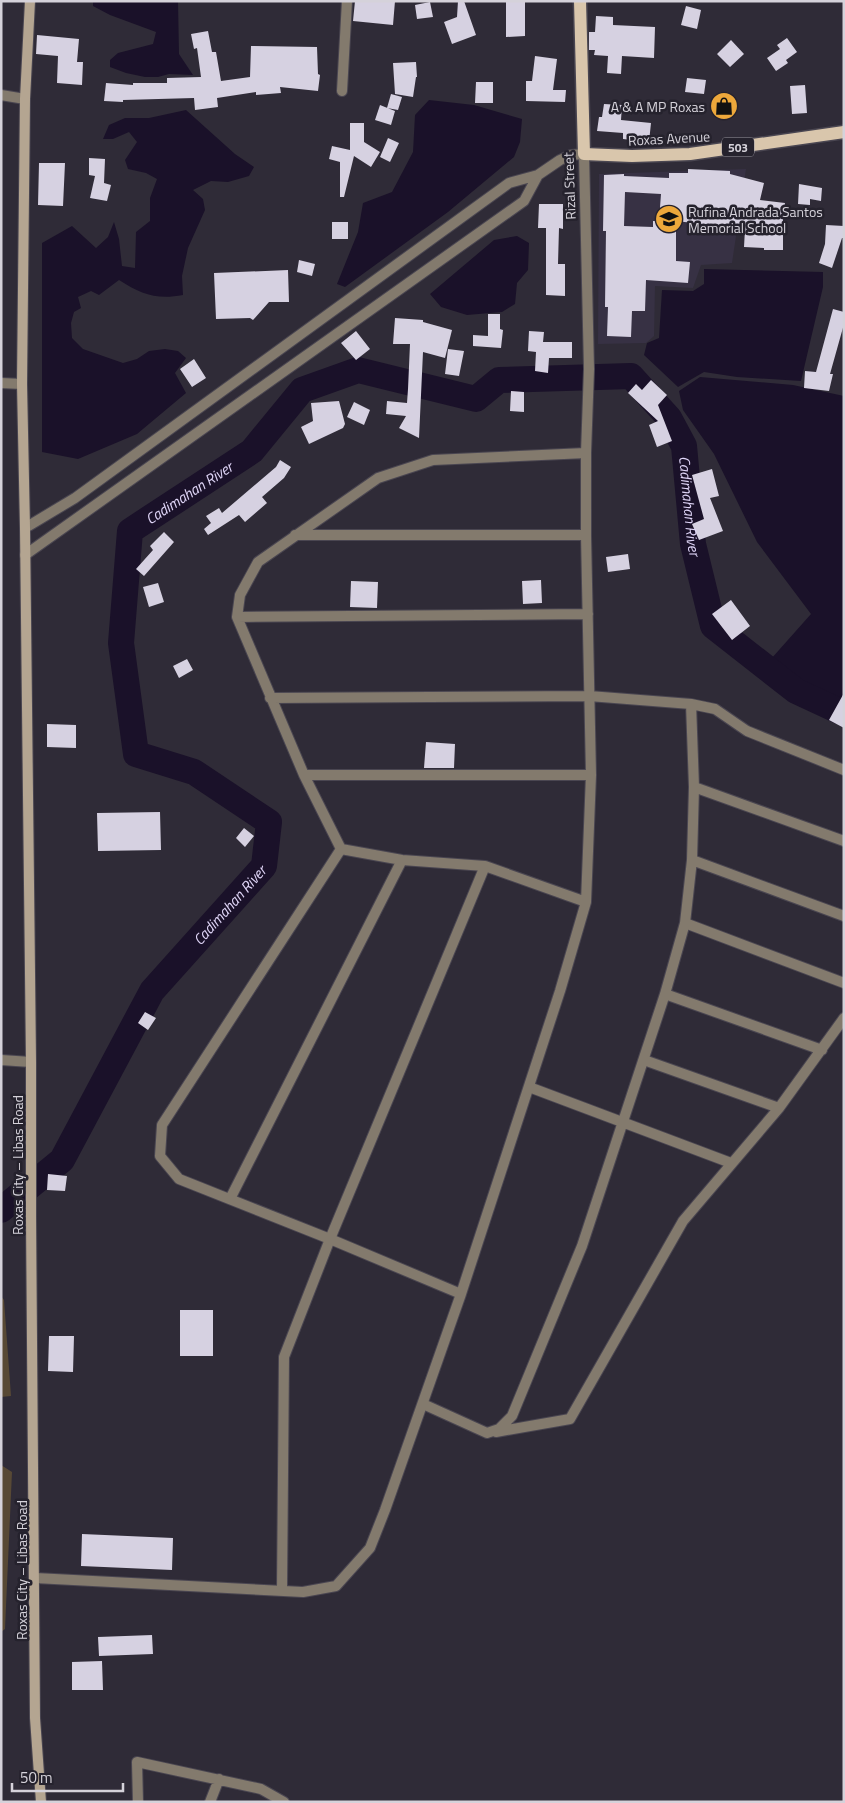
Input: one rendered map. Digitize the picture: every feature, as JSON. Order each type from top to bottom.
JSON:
[{"type":"main road","name":"Roxas City – Libas Road","points":[[30,1],[25,99],[22,384],[32,1062],[30,1216],[36,1718],[41,1802]]},
{"type":"main road","name":"Rizal Street","points":[[580,1],[584,154]]},
{"type":"main road","name":"Roxas Avenue","points":[[584,154],[632,156],[690,154],[844,132]]},
{"type":"street","points":[[342,91],[347,1]]},
{"type":"street","points":[[1,95],[25,99]]},
{"type":"street","points":[[25,528],[83,493],[509,183],[538,175],[571,155],[584,154]]},
{"type":"street","name":"Rizal Street","points":[[35,1578],[303,1592],[336,1586],[370,1548],[385,1510],[461,1294],[529,1087],[586,902],[591,776],[586,535],[589,369],[584,154]]},
{"type":"street","points":[[25,555],[524,201],[538,175]]},
{"type":"street","points":[[1,383],[22,384]]},
{"type":"street","points":[[341,849],[304,775],[237,618],[240,595],[258,562],[378,478],[433,460],[586,453]]},
{"type":"street","points":[[295,535],[586,535]]},
{"type":"street","points":[[237,618],[588,614]]},
{"type":"street","points":[[270,698],[589,696],[691,704],[715,709],[747,731],[844,770]]},
{"type":"street","points":[[487,1434],[499,1429],[512,1416],[582,1246],[644,1060],[686,923],[692,860],[694,787],[691,704]]},
{"type":"street","points":[[304,775],[591,776]]},
{"type":"street","points":[[694,787],[844,841]]},
{"type":"street","points":[[341,849],[402,860],[485,866],[586,902]]},
{"type":"street","points":[[341,849],[162,1125],[160,1156],[179,1179],[461,1294]]},
{"type":"street","points":[[230,1199],[402,860]]},
{"type":"street","points":[[692,860],[844,916]]},
{"type":"street","points":[[282,1590],[284,1357],[330,1239],[485,866]]},
{"type":"street","points":[[686,923],[844,982]]},
{"type":"street","points":[[665,994],[822,1050]]},
{"type":"street","points":[[423,1404],[487,1434],[570,1419],[683,1220],[779,1108],[844,1018]]},
{"type":"street","points":[[1,1060],[32,1062]]},
{"type":"street","points":[[644,1060],[779,1108]]},
{"type":"street","points":[[529,1087],[731,1163]]},
{"type":"street","points":[[138,1802],[137,1762],[262,1789],[284,1802]]},
{"type":"street","points":[[210,1802],[219,1779]]},
{"type":"shaded area","points":[[93,1],[178,1],[179,54],[193,75],[169,74],[158,77],[145,77],[110,67],[110,60],[118,53],[153,44],[156,32],[110,15],[93,6]]},
{"type":"shaded area","points":[[429,100],[474,105],[522,119],[520,142],[514,157],[448,212],[345,287],[337,284],[358,232],[363,203],[392,192],[413,152],[415,115]]},
{"type":"shaded area","points":[[186,110],[235,154],[254,167],[249,176],[228,182],[211,181],[193,190],[203,199],[205,210],[188,248],[182,276],[183,295],[165,297],[149,295],[119,280],[99,295],[91,291],[78,297],[81,308],[74,312],[71,323],[72,338],[83,349],[123,363],[137,359],[149,351],[165,349],[178,351],[186,358],[175,373],[186,393],[137,434],[78,459],[42,452],[42,243],[72,226],[96,248],[108,237],[114,222],[119,239],[122,266],[135,268],[136,232],[150,221],[150,198],[157,179],[146,173],[128,169],[125,160],[137,142],[129,132],[113,139],[103,139],[109,125],[125,118],[149,118]]},
{"type":"shaded area","name":"Rufina Andrada Santos Memorial School","points":[[746,169],[732,263],[701,265],[693,288],[655,286],[654,336],[646,343],[598,344],[599,174]]},
{"type":"shaded area","points":[[517,236],[529,243],[528,270],[517,283],[515,304],[502,312],[467,315],[441,307],[430,294],[494,240]]},
{"type":"shaded area","points":[[704,269],[823,272],[823,287],[801,381],[737,377],[704,372],[678,387],[644,355],[647,343],[659,338],[662,290],[693,291],[704,284]]},
{"type":"shaded area","points":[[700,377],[793,385],[844,396],[844,715],[792,688],[763,668],[811,614],[757,542],[714,454],[683,410],[679,391]]},
{"type":"shaded area","points":[[1,1296],[4,1300],[11,1396],[1,1397]]},
{"type":"shaded area","points":[[1,1465],[12,1472],[5,1629],[1,1632]]},
{"type":"building","points":[[355,1],[395,1],[393,25],[353,21]]},
{"type":"building","points":[[458,1],[464,1],[476,35],[452,44],[444,22],[457,17]]},
{"type":"building","points":[[506,1],[525,1],[525,36],[506,37]]},
{"type":"building","points":[[430,2],[433,17],[417,19],[415,5]]},
{"type":"building","points":[[686,6],[701,10],[697,29],[681,25]]},
{"type":"building","points":[[596,16],[613,17],[613,25],[655,27],[654,58],[622,56],[621,74],[607,73],[608,56],[594,55],[595,50],[589,50],[589,32],[595,32]]},
{"type":"building","points":[[208,31],[212,52],[216,52],[221,81],[250,77],[251,46],[317,47],[318,74],[320,75],[318,91],[280,87],[281,93],[256,95],[256,92],[217,98],[218,107],[195,110],[194,98],[123,100],[123,102],[104,101],[106,83],[133,85],[133,83],[167,83],[167,78],[201,77],[197,48],[194,49],[191,34]]},
{"type":"building","points":[[37,35],[79,39],[77,62],[83,62],[82,85],[57,83],[58,56],[36,54]]},
{"type":"building","points":[[787,38],[797,52],[786,60],[788,63],[776,71],[767,58],[780,49],[777,45]]},
{"type":"building","points":[[731,40],[744,54],[730,67],[717,54]]},
{"type":"building","points":[[535,56],[557,59],[553,90],[566,90],[565,102],[526,101],[526,81],[532,81]]},
{"type":"building","points":[[416,62],[417,77],[413,97],[395,94],[393,63]]},
{"type":"building","points":[[687,78],[706,80],[704,94],[685,92]]},
{"type":"building","points":[[476,82],[493,82],[493,103],[475,103]]},
{"type":"building","points":[[805,85],[807,113],[792,114],[790,86]]},
{"type":"building","points":[[391,94],[402,97],[398,110],[387,108]]},
{"type":"building","points":[[604,104],[622,105],[621,120],[651,123],[649,142],[623,139],[623,133],[597,131],[599,117],[602,117]]},
{"type":"building","points":[[380,105],[395,111],[391,125],[375,120]]},
{"type":"building","points":[[350,123],[364,123],[364,142],[380,152],[371,167],[354,156],[344,197],[340,197],[340,162],[329,159],[332,146],[350,150]]},
{"type":"building","points":[[388,138],[399,143],[390,162],[380,157]]},
{"type":"building","points":[[89,158],[105,159],[104,183],[111,185],[107,201],[90,198],[95,176],[89,175]]},
{"type":"building","points":[[39,163],[65,163],[63,206],[38,205]]},
{"type":"building","name":"Rufina Andrada Santos Memorial School","points":[[688,169],[730,171],[730,174],[764,183],[760,200],[785,203],[783,250],[744,247],[745,229],[676,221],[676,261],[690,262],[688,283],[646,280],[645,311],[632,311],[631,337],[607,336],[608,307],[605,307],[606,231],[603,231],[604,175],[624,174],[624,176],[669,178],[669,173],[688,173]],"holes":[[[625,192],[661,194],[659,221],[653,221],[653,227],[624,226]]]},
{"type":"building","points":[[799,184],[822,188],[821,201],[810,199],[810,205],[798,204]]},
{"type":"building","points":[[539,204],[563,204],[563,229],[559,228],[558,264],[565,264],[565,296],[546,295],[546,228],[538,228]]},
{"type":"building","points":[[332,222],[348,222],[348,239],[332,239]]},
{"type":"building","points":[[826,225],[844,226],[844,238],[842,238],[832,268],[819,263],[825,244]]},
{"type":"building","points":[[299,260],[315,264],[312,276],[297,272]]},
{"type":"building","points":[[288,270],[289,302],[269,302],[253,320],[250,318],[216,319],[214,273]]},
{"type":"building","points":[[833,309],[844,312],[844,324],[830,374],[833,374],[829,391],[804,388],[805,371],[816,372]]},
{"type":"building","points":[[488,314],[500,314],[500,329],[503,330],[501,348],[473,346],[473,335],[488,336]]},
{"type":"building","points":[[395,318],[423,320],[423,322],[452,330],[445,358],[423,352],[419,438],[399,428],[406,416],[386,414],[387,401],[407,403],[410,344],[393,344]]},
{"type":"building","points":[[356,331],[370,349],[356,360],[341,343]]},
{"type":"building","points":[[529,331],[544,332],[543,342],[572,342],[572,358],[549,358],[548,373],[535,371],[536,352],[528,351]]},
{"type":"building","points":[[448,349],[464,351],[459,376],[445,374]]},
{"type":"building","points":[[194,359],[206,378],[192,387],[180,369]]},
{"type":"building","points":[[651,380],[667,395],[658,405],[672,441],[657,447],[649,425],[658,421],[628,393],[636,384],[642,390]]},
{"type":"building","points":[[511,391],[524,392],[524,412],[510,411]]},
{"type":"building","points":[[339,401],[345,424],[343,428],[309,444],[301,427],[313,421],[311,403]]},
{"type":"building","points":[[354,402],[370,410],[364,425],[347,417]]},
{"type":"building","points":[[280,460],[291,467],[284,478],[262,497],[267,503],[245,522],[239,515],[208,535],[204,529],[211,523],[206,516],[219,508],[222,513],[276,467]]},
{"type":"building","points":[[712,469],[719,496],[710,498],[723,531],[699,540],[692,524],[704,519],[692,475]]},
{"type":"building","points":[[164,532],[174,542],[144,576],[136,569],[153,550],[150,546]]},
{"type":"building","points":[[628,554],[630,569],[608,572],[606,557]]},
{"type":"building","points":[[541,580],[542,603],[523,604],[522,581]]},
{"type":"building","points":[[351,581],[378,582],[377,608],[350,607]]},
{"type":"building","points":[[158,583],[164,602],[149,607],[143,587]]},
{"type":"building","points":[[731,600],[750,626],[732,640],[712,614]]},
{"type":"building","points":[[187,659],[193,670],[179,678],[173,666]]},
{"type":"building","points":[[844,693],[844,728],[829,720]]},
{"type":"building","points":[[47,724],[76,725],[76,748],[47,747]]},
{"type":"building","points":[[426,742],[455,744],[454,768],[424,768]]},
{"type":"building","points":[[160,812],[161,850],[98,851],[97,813]]},
{"type":"building","points":[[244,828],[254,836],[245,847],[236,838]]},
{"type":"building","points":[[145,1012],[156,1018],[148,1030],[138,1023]]},
{"type":"building","points":[[48,1174],[67,1176],[65,1191],[47,1190]]},
{"type":"building","points":[[180,1310],[213,1310],[213,1356],[180,1356]]},
{"type":"building","points":[[49,1336],[74,1336],[73,1372],[48,1371]]},
{"type":"building","points":[[82,1534],[173,1538],[172,1570],[81,1566]]},
{"type":"building","points":[[152,1635],[153,1654],[99,1656],[98,1637]]},
{"type":"building","points":[[102,1661],[103,1690],[72,1690],[72,1662]]},
{"type":"waterway","name":"Cadimahan River","points":[[1,1210],[62,1160],[152,991],[264,866],[269,822],[194,772],[136,754],[121,643],[130,531],[252,451],[302,390],[358,370],[476,399],[499,380],[631,376],[669,418],[684,446],[693,544],[713,626],[796,691],[839,711]]},
{"type":"place","name":"A & A MP Roxas","points":[[724,106]]},
{"type":"place","name":"Rufina Andrada Santos Memorial School","points":[[669,219]]}]
